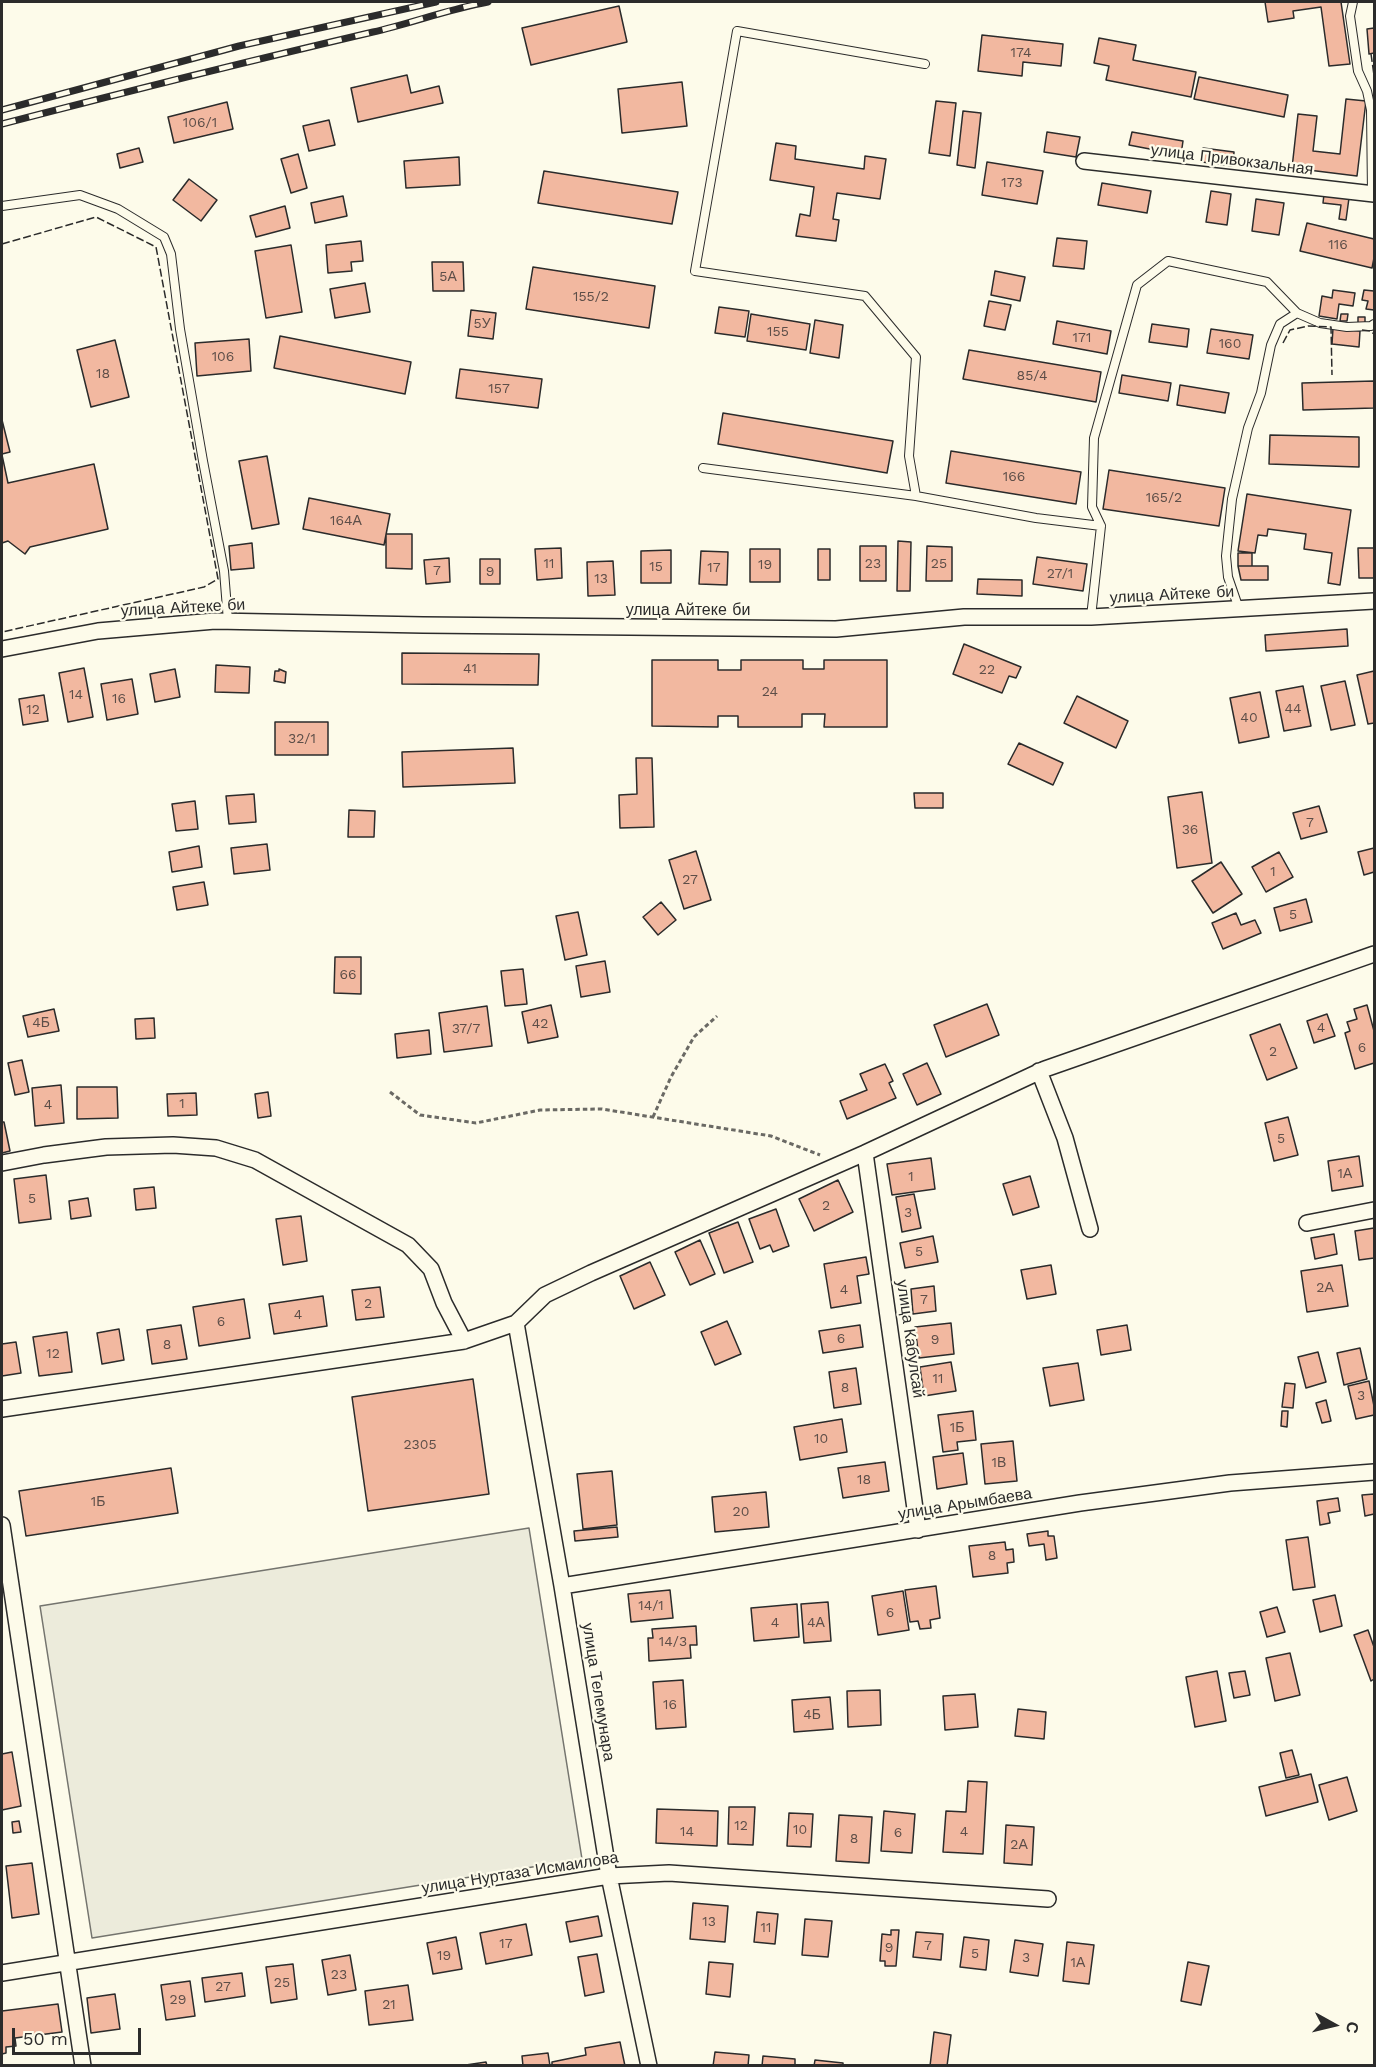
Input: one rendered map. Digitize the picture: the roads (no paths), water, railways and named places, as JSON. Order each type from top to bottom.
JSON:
[{"type":"street","name":"улица Привокзальная","points":[[1084,161],[1373,194]]},
{"type":"street","name":"улица Айтеке би","points":[[2,649],[99,631],[228,621],[836,629],[964,617],[1091,617],[1374,602]]},
{"type":"street","points":[[2,1409],[464,1341],[516,1323],[545,1295],[865,1153],[1042,1070],[1374,954]]},
{"type":"street","points":[[1042,1070],[1065,1137],[1090,1229]]},
{"type":"street","points":[[2,1163],[106,1147],[173,1145],[216,1148],[255,1160],[408,1245],[431,1269],[444,1303],[464,1341]]},
{"type":"street","name":"улица Кабулсай","points":[[865,1153],[918,1530]]},
{"type":"street","points":[[1307,1223],[1374,1210]]},
{"type":"street","name":"улица Телемунара","points":[[516,1323],[609,1876],[649,2066]]},
{"type":"street","name":"улица Арымбаева","points":[[562,1586],[1080,1503],[1230,1483],[1374,1472]]},
{"type":"street","points":[[2,1526],[83,2066]]},
{"type":"street","name":"улица Нуртаза Исмаилова","points":[[2,1973],[609,1876],[669,1873],[1048,1899]]},
{"type":"lane","points":[[1353,2],[1350,16],[1358,71],[1367,91],[1371,110],[1373,194]]},
{"type":"lane","points":[[916,496],[909,456],[916,357],[865,296],[695,271],[737,31],[925,64]]},
{"type":"lane","points":[[2,206],[80,195],[118,209],[164,237],[171,254],[191,395],[224,571],[228,621]]},
{"type":"lane","points":[[1091,617],[1101,526],[1092,507],[1094,438],[1137,285],[1168,261],[1267,282],[1297,313],[1320,323],[1347,327],[1374,324]]},
{"type":"lane","points":[[1239,609],[1228,577],[1226,556],[1232,499],[1248,428],[1261,393],[1271,345],[1280,324],[1297,313]]},
{"type":"lane","points":[[703,468],[916,496],[1036,518],[1101,526]]},
{"type":"railway","points":[[2,110],[239,46],[436,2]]},
{"type":"railway","points":[[2,124],[488,2]]}]
